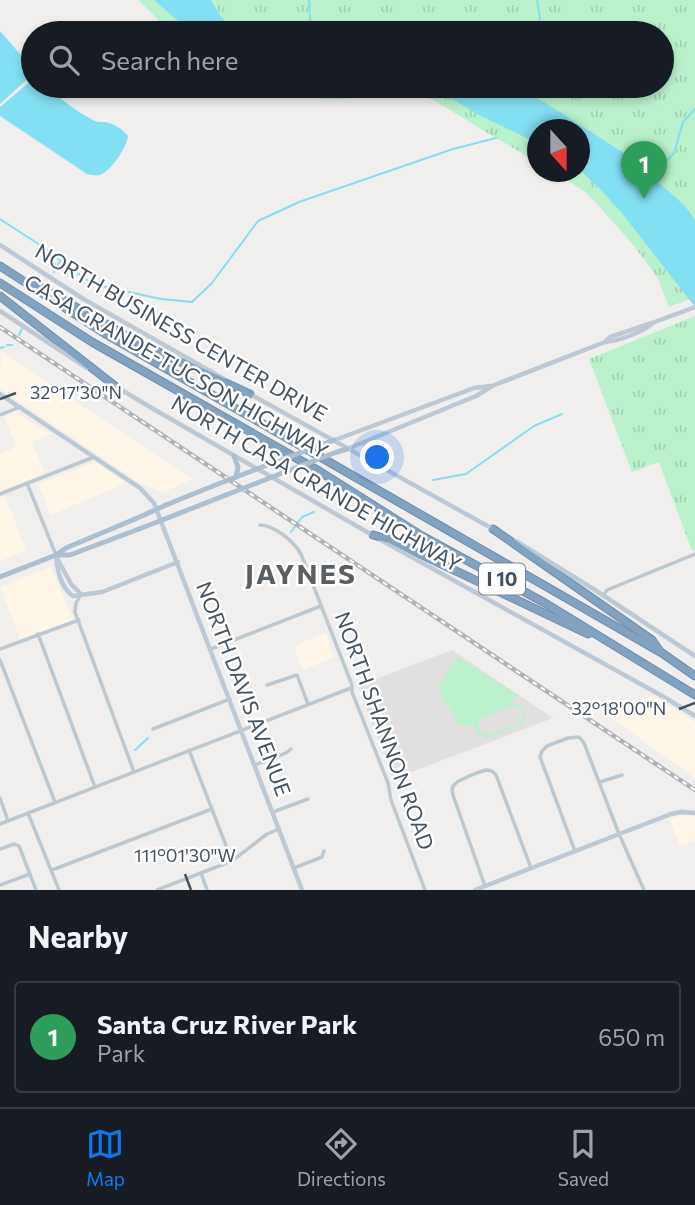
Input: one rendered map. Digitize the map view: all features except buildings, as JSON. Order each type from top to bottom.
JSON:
[{"type":"highway","points":[[0,266],[139,342],[250,394]]},
{"type":"highway","name":"CASA GRANDE-TUCSON HIGHWAY","points":[[0,266],[114,339],[662,653],[695,676]]},
{"type":"highway","name":"CASA GRANDE-TUCSON HIGHWAY","points":[[0,283],[92,342],[310,466],[422,536],[545,603],[695,695]]},
{"type":"highway","points":[[0,296],[115,386]]},
{"type":"highway","points":[[492,529],[652,640],[662,653]]},
{"type":"highway","points":[[373,535],[391,540],[617,646]]},
{"type":"main road","name":"NORTH BUSINESS CENTER DRIVE","points":[[0,245],[85,300],[346,449]]},
{"type":"main road","points":[[56,555],[69,555],[367,441],[476,396],[492,386],[605,342],[612,342],[692,308]]},
{"type":"main road","name":"NORTH CASA GRANDE HIGHWAY","points":[[0,310],[115,386],[233,456],[695,716]]},
{"type":"main road","points":[[0,577],[238,475],[474,387],[492,386]]},
{"type":"main road","points":[[0,394],[94,457]]},
{"type":"main road","points":[[367,441],[364,450],[367,461]]},
{"type":"main road","points":[[346,449],[526,547],[695,656]]},
{"type":"main road","points":[[233,456],[239,467],[238,475]]},
{"type":"main road","name":"NORTH DAVIS AVENUE","points":[[94,457],[152,499],[302,890]]},
{"type":"main road","points":[[56,555],[68,579],[81,594]]},
{"type":"main road","points":[[56,555],[57,568],[66,590],[73,596],[102,592],[178,562]]},
{"type":"main road","points":[[475,890],[671,814],[695,813]]},
{"type":"street","points":[[0,415],[20,407]]},
{"type":"street","points":[[0,494],[94,457]]},
{"type":"street","points":[[27,484],[56,555]]},
{"type":"street","name":"NORTH SHANNON ROAD","points":[[260,525],[268,526],[290,540],[302,554],[425,890]]},
{"type":"street","points":[[603,596],[607,590],[695,554]]},
{"type":"street","points":[[81,594],[75,605],[75,612],[134,772]]},
{"type":"street","points":[[211,649],[321,606]]},
{"type":"street","points":[[0,649],[79,620]]},
{"type":"street","points":[[38,634],[95,787]]},
{"type":"street","points":[[0,660],[55,802]]},
{"type":"street","points":[[267,685],[297,675],[308,704]]},
{"type":"street","points":[[0,824],[351,688]]},
{"type":"street","points":[[153,729],[230,699]]},
{"type":"street","points":[[575,851],[541,761],[542,751],[547,746],[568,738],[580,738],[584,743],[644,890]]},
{"type":"street","points":[[255,765],[286,753],[291,748]]},
{"type":"street","points":[[189,750],[232,861]]},
{"type":"street","points":[[485,886],[452,789],[456,782],[481,772],[487,770],[496,775],[531,868]]},
{"type":"street","points":[[600,782],[622,775]]},
{"type":"street","points":[[0,798],[8,821]]},
{"type":"street","points":[[273,812],[308,799]]},
{"type":"street","points":[[52,870],[212,809]]},
{"type":"street","points":[[28,813],[60,890]]},
{"type":"street","points":[[157,890],[232,861],[267,834],[279,829]]},
{"type":"street","points":[[0,849],[14,844],[19,846],[36,890]]},
{"type":"street","points":[[294,868],[322,857],[324,851]]},
{"type":"street","points":[[201,873],[207,890]]},
{"type":"street","points":[[0,885],[30,874]]},
{"type":"shaded area","points":[[1,351],[192,479],[162,493],[137,481],[0,389]]},
{"type":"shaded area","points":[[15,412],[51,434],[32,442],[45,474],[0,491],[0,454],[16,447],[4,417]]},
{"type":"shaded area","points":[[95,462],[126,483],[51,515],[38,484]]},
{"type":"shaded area","points":[[5,496],[26,550],[0,561],[0,498]]},
{"type":"shaded area","points":[[51,567],[73,620],[20,639],[0,587]]},
{"type":"shaded area","points":[[326,633],[334,657],[303,670],[294,646]]},
{"type":"shaded area","points":[[452,650],[553,718],[393,779],[358,686]]},
{"type":"shaded area","points":[[653,696],[695,722],[695,778],[613,719],[622,707]]},
{"type":"shaded area","points":[[687,814],[695,816],[695,841],[680,846],[669,819]]},
{"type":"green space","points":[[138,0],[695,0],[695,297],[669,307],[657,277],[634,246],[585,192],[570,182],[590,182],[590,119],[527,119],[527,156],[428,98],[674,98],[674,21],[160,21]]},
{"type":"green space","points":[[695,316],[695,550],[692,551],[659,462],[632,472],[589,359]]},
{"type":"green space","points":[[457,657],[517,695],[511,703],[524,709],[524,720],[522,724],[488,738],[480,736],[474,724],[469,727],[456,723],[451,708],[446,707],[439,684]],"holes":[[[516,706],[522,710],[523,717],[519,723],[489,735],[480,731],[478,723],[483,717]]]},
{"type":"water","points":[[154,0],[211,0],[224,21],[178,21]]},
{"type":"water","points":[[0,31],[21,55],[21,85],[0,104]]},
{"type":"water","points":[[21,89],[21,98],[61,98],[80,113],[95,121],[114,125],[128,136],[125,146],[109,169],[98,175],[87,174],[0,116],[0,107]]},
{"type":"water","points":[[451,98],[538,98],[570,119],[527,119],[527,138]]},
{"type":"water","points":[[590,131],[630,157],[685,206],[695,220],[695,307],[621,212],[590,180]]},
{"type":"waterway","points":[[309,0],[310,21]]},
{"type":"waterway","points":[[537,0],[539,21]]},
{"type":"waterway","points":[[651,177],[674,153],[683,122],[695,109]]},
{"type":"waterway","points":[[0,219],[92,284],[161,299],[192,302],[212,283],[258,221],[299,202],[453,149],[496,138]]},
{"type":"waterway","points":[[54,272],[60,261]]},
{"type":"waterway","points":[[19,335],[22,329]]},
{"type":"waterway","points":[[7,345],[12,345]]},
{"type":"waterway","points":[[0,348],[4,347]]},
{"type":"waterway","points":[[433,480],[466,474],[534,426],[562,414]]},
{"type":"waterway","points":[[291,532],[302,517],[314,512]]},
{"type":"waterway","points":[[135,750],[148,738]]},
{"type":"railway","points":[[0,327],[695,790]]},
{"type":"place","name":"Santa Cruz River Park","points":[[644,199]]},
{"type":"district","name":"JAYNES","points":[[301,574]]}]
